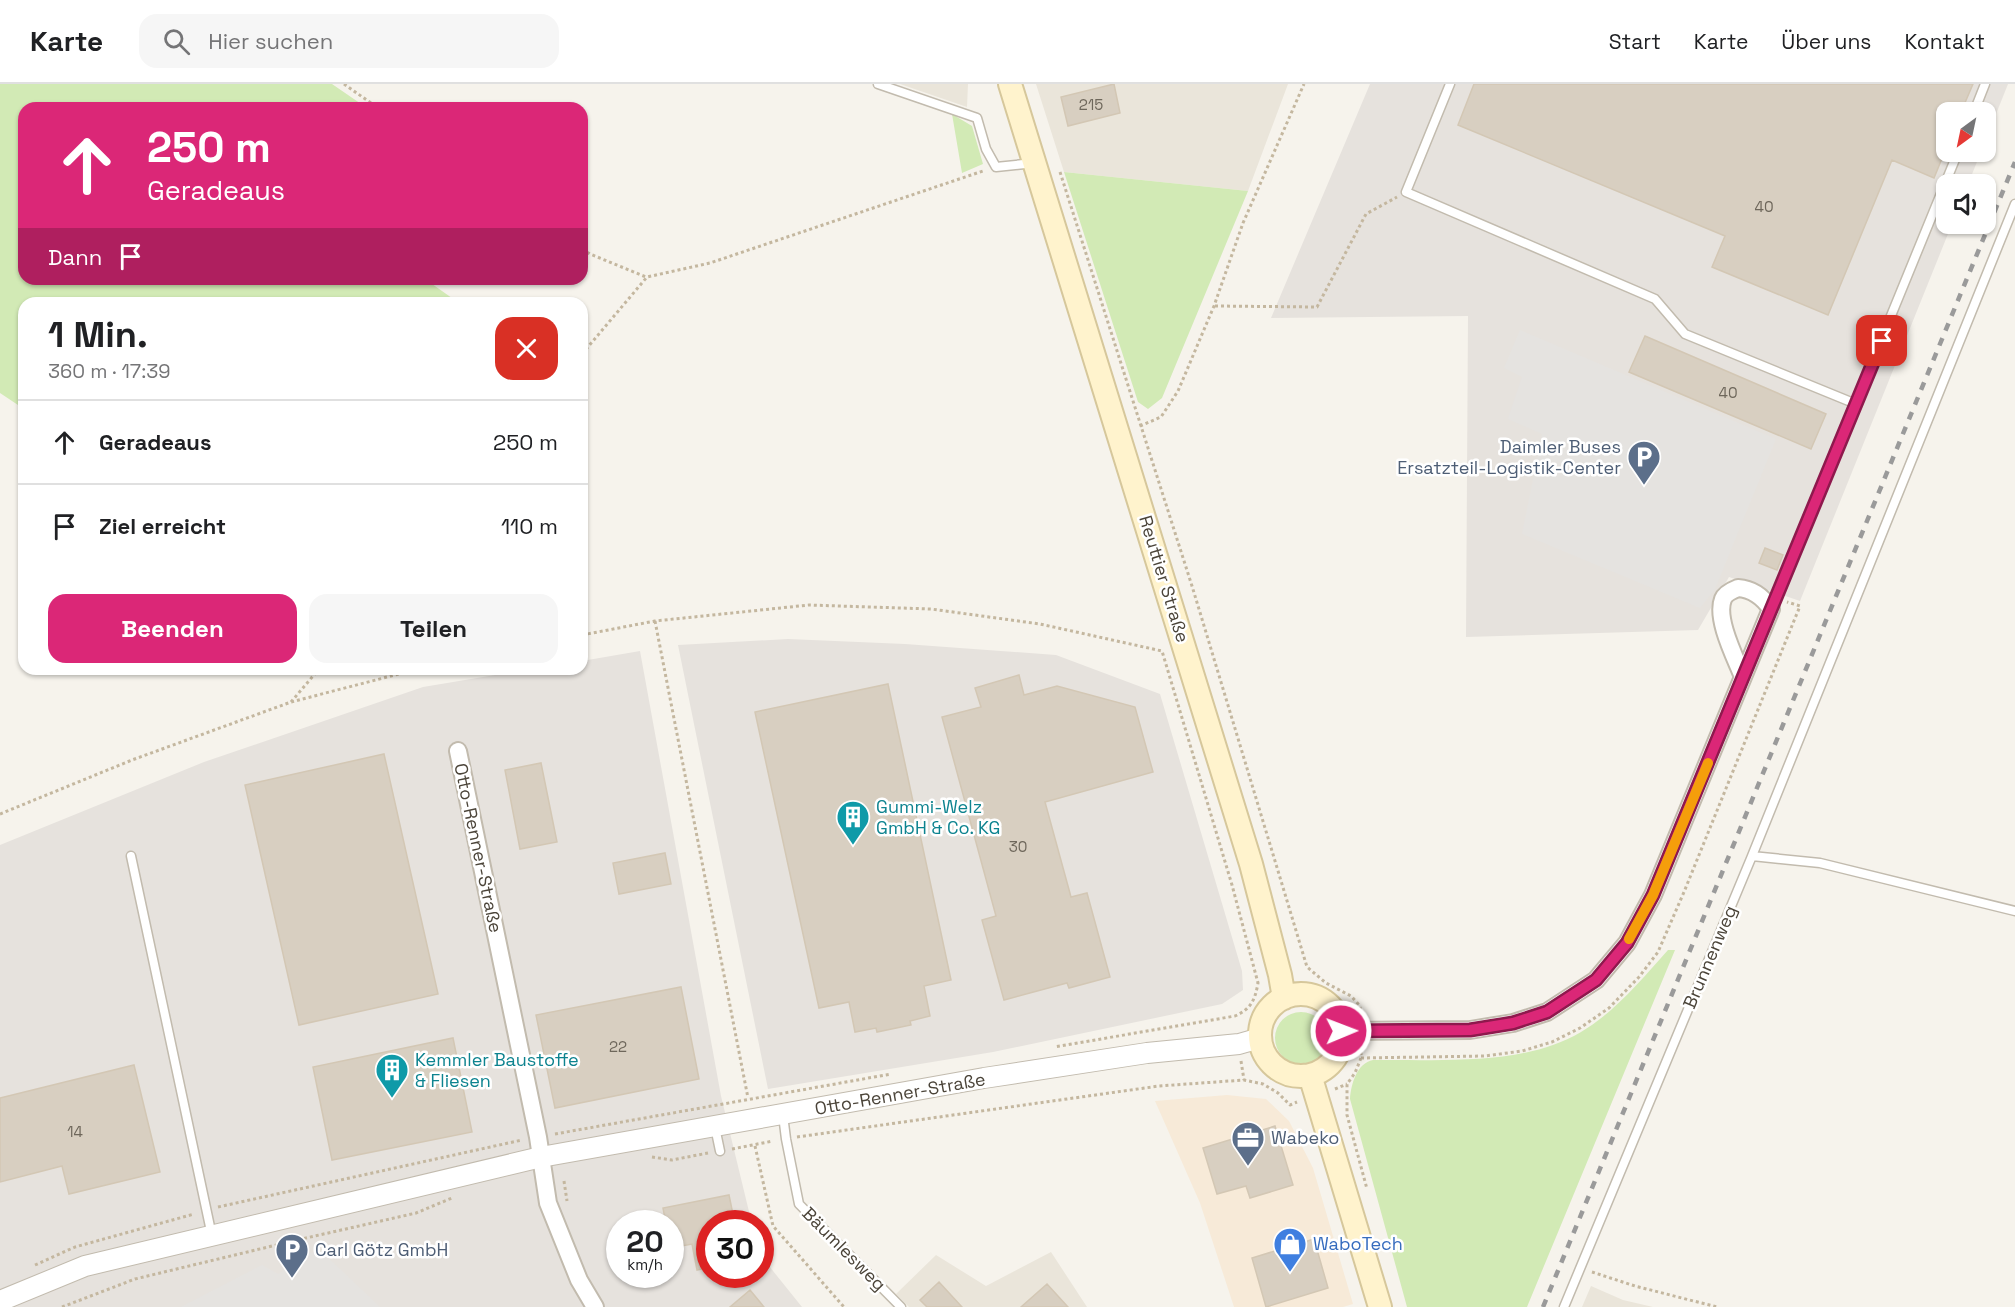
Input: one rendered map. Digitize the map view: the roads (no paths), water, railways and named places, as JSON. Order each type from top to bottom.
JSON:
[{"type":"main road","name":"Reuttier Straße","points":[[1010,84],[1251,864],[1284,998]]},
{"type":"main road","points":[[1295,995],[1306,995],[1326,1003],[1352,1031],[1341,1040],[1336,1056],[1326,1068],[1310,1075],[1290,1075],[1272,1065],[1262,1048],[1260,1038],[1262,1021],[1271,1007],[1284,998],[1295,995]]},
{"type":"main road","points":[[1310,1075],[1380,1307]]},
{"type":"street","points":[[1352,1031],[1470,1030],[1513,1023],[1547,1012],[1596,980],[1627,943],[1653,895],[1743,677],[1771,609],[1766,602],[1749,589],[1738,588],[1719,594],[1726,634],[1743,677]]},
{"type":"street","name":"Otto-Renner-Straße","points":[[458,751],[543,1164]]},
{"type":"street","name":"Otto-Renner-Straße","points":[[0,1301],[85,1266],[402,1189],[543,1164],[715,1127],[984,1078],[1147,1053],[1239,1044],[1260,1038]]},
{"type":"street","points":[[543,1164],[549,1203],[579,1280],[595,1307]]},
{"type":"lane","points":[[878,84],[977,118],[986,149],[996,167],[1034,163]]},
{"type":"lane","points":[[1450,84],[1407,192],[1655,299],[1685,334],[1856,404]]},
{"type":"lane","points":[[1978,102],[1986,84]]},
{"type":"lane","points":[[1771,609],[1954,162]]},
{"type":"lane","name":"Brunnenweg","points":[[1564,1307],[1752,856],[2015,204]]},
{"type":"lane","points":[[131,856],[212,1237]]},
{"type":"lane","points":[[1752,856],[1820,863],[2015,911]]},
{"type":"lane","name":"Bäumlesweg","points":[[783,1115],[799,1204],[901,1307]]},
{"type":"lane","points":[[715,1127],[720,1151]]},
{"type":"railway","points":[[1543,1307],[2015,162]]},
{"type":"place","name":"Daimler Buses Ersatzteil-Logistik-Center","points":[[1644,486]]},
{"type":"place","name":"Gummi-Welz GmbH & Co. KG","points":[[853,846]]},
{"type":"place","name":"Kemmler Baustoffe & Fliesen","points":[[392,1099]]},
{"type":"place","name":"Wabeko","points":[[1248,1167]]},
{"type":"place","name":"WaboTech","points":[[1290,1273]]},
{"type":"place","name":"Carl Götz GmbH","points":[[292,1279]]}]
